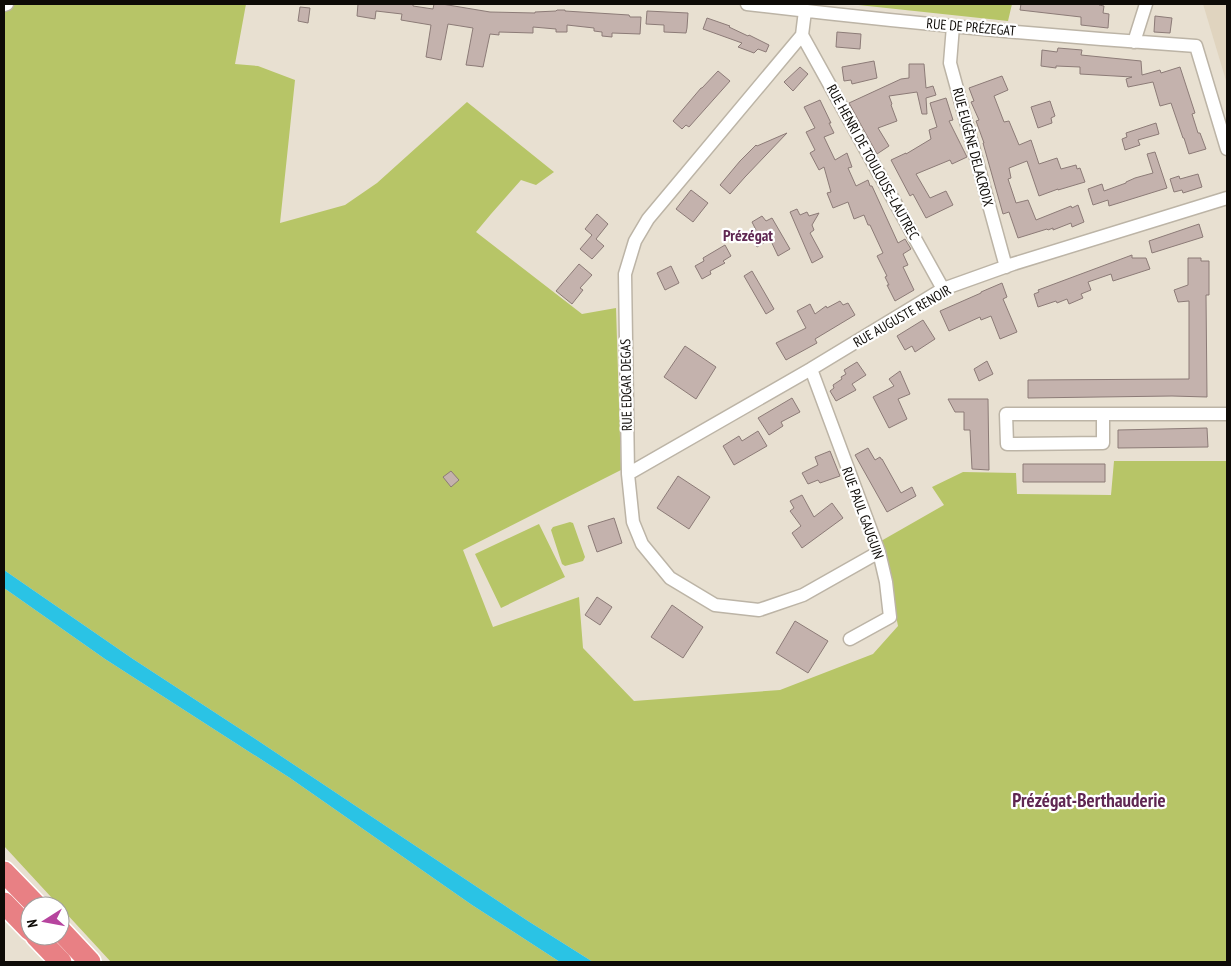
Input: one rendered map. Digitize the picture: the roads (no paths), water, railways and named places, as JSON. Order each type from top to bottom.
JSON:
[{"type":"highway","points":[[4,872],[27,896]]},
{"type":"highway","points":[[4,903],[20,920]]},
{"type":"highway","points":[[70,941],[90,962]]},
{"type":"highway","points":[[46,946],[61,962]]},
{"type":"street","name":"RUE DE PRÉZEGAT","points":[[747,4],[953,26],[1196,46],[1227,149]]},
{"type":"street","points":[[1134,42],[1146,4]]},
{"type":"street","points":[[802,35],[805,11]]},
{"type":"street","name":"RUE EUGÈNE DELACROIX","points":[[953,26],[950,63],[1006,266]]},
{"type":"street","name":"RUE HENRI DE TOULOUSE-LAUTREC","points":[[802,35],[944,289]]},
{"type":"street","name":"RUE EDGAR DEGAS","points":[[802,35],[648,218],[635,241],[625,274],[628,474],[633,522],[642,544],[670,578],[715,605],[759,610],[803,595],[879,552]]},
{"type":"street","name":"RUE AUGUSTE RENOIR","points":[[628,474],[811,370],[944,289],[1006,266],[1227,198]]},
{"type":"street","name":"RUE PAUL GAUGUIN","points":[[811,370],[879,552],[886,582],[890,617],[850,639]]},
{"type":"street","points":[[1103,414],[1103,443],[1007,444],[1006,414],[1103,414],[1227,414]]},
{"type":"water","points":[[4,570],[133,659],[528,921],[593,962],[560,962],[472,905],[290,778],[105,659],[4,588]]},
{"type":"district","name":"Prézégat","points":[[748,235]]},
{"type":"district","name":"Prézégat-Berthauderie","points":[[1089,800]]}]
